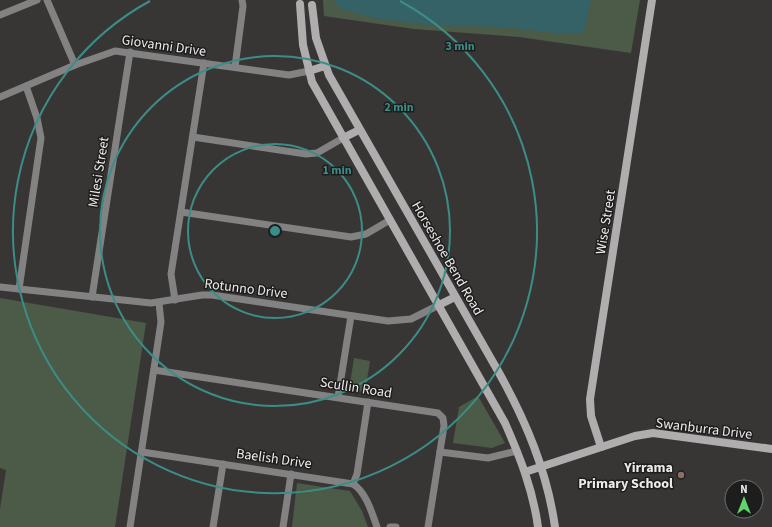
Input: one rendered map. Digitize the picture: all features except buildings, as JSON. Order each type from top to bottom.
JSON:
[{"type":"street","points":[[0,15],[37,0]]},
{"type":"street","points":[[47,0],[75,65]]},
{"type":"street","points":[[235,67],[243,6],[242,0]]},
{"type":"street","name":"Wise Street","points":[[601,447],[591,416],[590,399],[652,0]]},
{"type":"street","points":[[300,4],[302,38],[309,71],[315,87],[505,423],[525,472],[534,503],[538,527]]},
{"type":"street","name":"Horseshoe Bend Road","points":[[312,4],[316,38],[325,66],[359,130],[516,403],[542,466],[556,527]]},
{"type":"street","name":"Giovanni Drive","points":[[0,97],[107,52],[130,52],[289,75],[309,71]]},
{"type":"street","name":"Milesi Street","points":[[92,297],[130,52]]},
{"type":"street","points":[[175,300],[171,274],[204,63]]},
{"type":"street","points":[[309,71],[325,66]]},
{"type":"street","points":[[19,290],[41,138],[37,118],[26,86]]},
{"type":"street","points":[[193,137],[306,154],[318,153],[359,130]]},
{"type":"street","points":[[181,212],[351,237],[363,236],[390,220]]},
{"type":"street","name":"Rotunno Drive","points":[[0,287],[159,303],[202,295],[212,295],[388,321],[417,317],[439,306]]},
{"type":"street","points":[[439,306],[455,296]]},
{"type":"street","points":[[130,527],[161,322],[159,303]]},
{"type":"street","points":[[338,397],[351,316]]},
{"type":"street","name":"Scullin Road","points":[[154,370],[338,397],[433,412],[441,415],[444,424],[428,527]]},
{"type":"street","points":[[368,402],[357,474],[353,484],[368,505],[377,527]]},
{"type":"street","name":"Swanburra Drive","points":[[525,472],[635,436],[653,433],[772,450]]},
{"type":"street","points":[[440,452],[488,458],[517,451]]},
{"type":"street","name":"Baelish Drive","points":[[142,452],[353,484]]},
{"type":"street","points":[[213,527],[223,464]]},
{"type":"street","points":[[283,527],[291,474]]},
{"type":"street","points":[[390,527],[396,527]]},
{"type":"green space","points":[[323,0],[640,0],[631,53],[519,37],[414,29],[324,16]]},
{"type":"green space","points":[[0,298],[146,323],[115,527],[0,527],[0,509],[6,470],[0,468]]},
{"type":"green space","points":[[354,358],[370,361],[365,392],[349,390]]},
{"type":"green space","points":[[478,396],[505,443],[492,448],[453,443],[459,407]]},
{"type":"green space","points":[[297,483],[350,491],[362,511],[368,527],[292,527]]},
{"type":"water","points":[[333,0],[591,0],[585,27],[580,34],[563,34],[504,27],[432,25],[374,18],[341,9]]},
{"type":"place","name":"Yirrama Primary School","points":[[681,475]]}]
